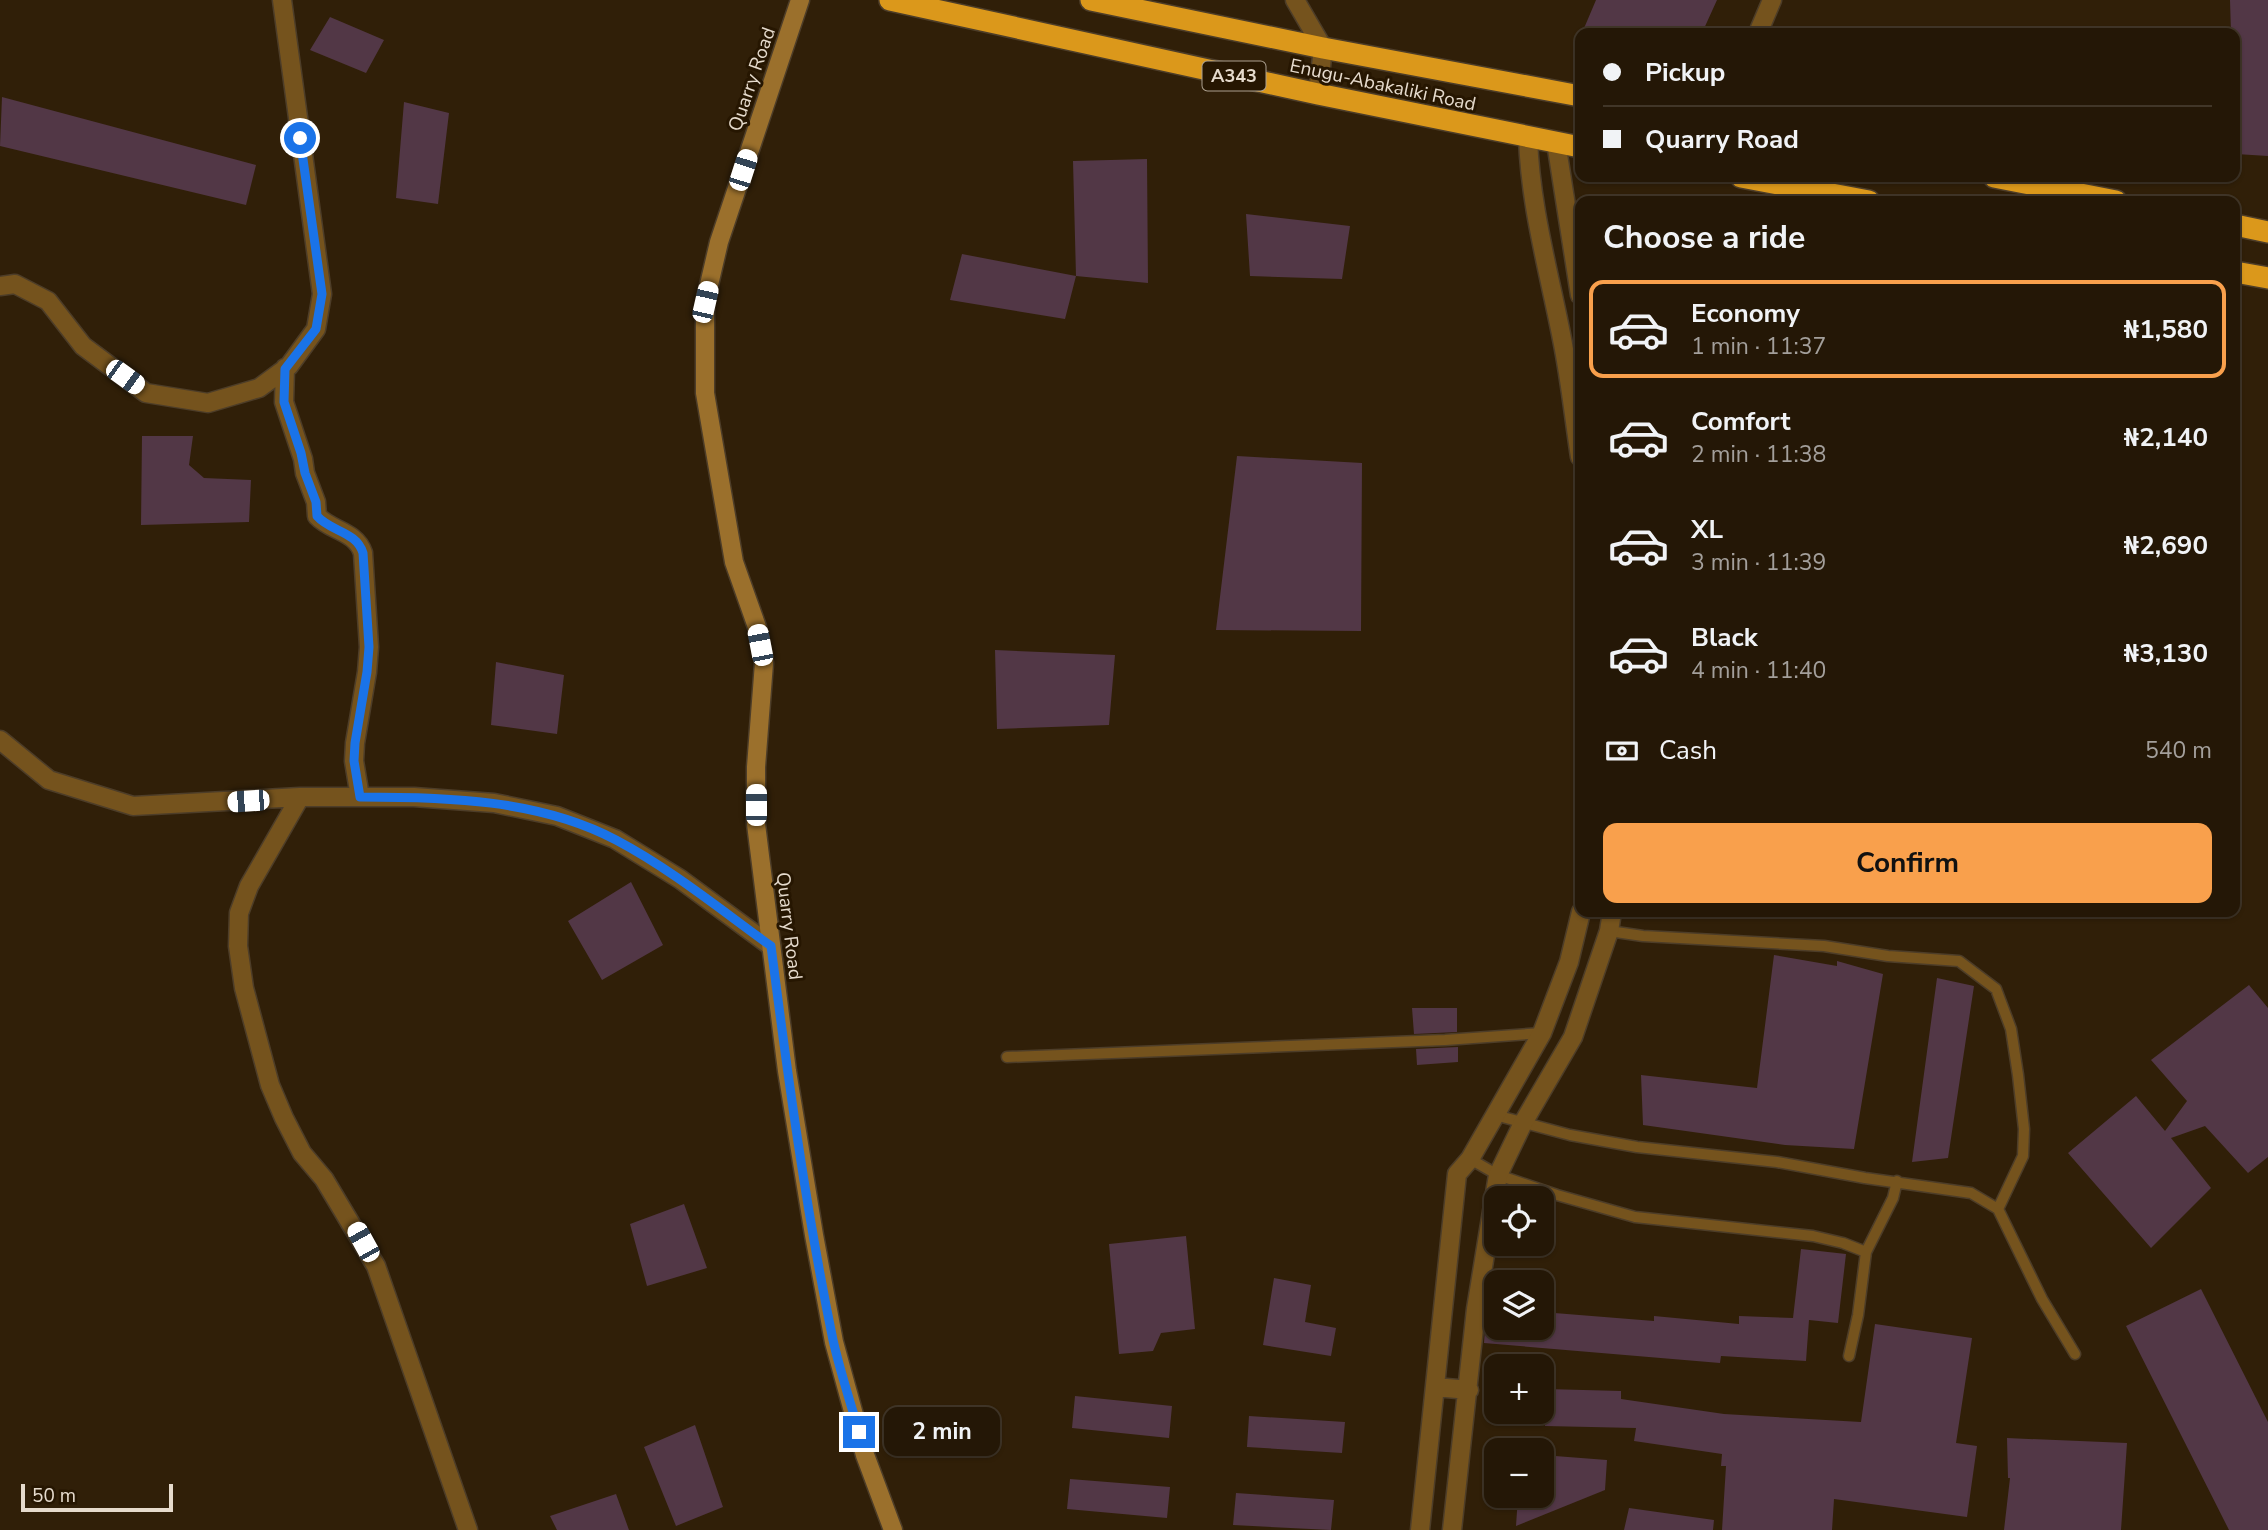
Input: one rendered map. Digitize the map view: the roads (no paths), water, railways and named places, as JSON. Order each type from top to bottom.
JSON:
[{"type":"highway","name":"Enugu-Abakaliki Road","points":[[890,0],[1318,94],[1575,146]]},
{"type":"highway","name":"Enugu-Abakaliki Road","points":[[1091,0],[1323,48]]},
{"type":"highway","name":"A343","points":[[1323,48],[1575,95]]},
{"type":"highway","points":[[1768,182],[1842,196]]},
{"type":"highway","points":[[2019,182],[2091,196]]},
{"type":"highway","points":[[2240,226],[2268,232]]},
{"type":"highway","points":[[2240,273],[2268,278]]},
{"type":"street","points":[[0,286],[15,284],[48,301],[83,346],[146,393],[208,403],[258,388],[285,369],[316,329],[322,294],[282,0]]},
{"type":"street","name":"Quarry Road","points":[[800,0],[719,242],[705,302],[705,393],[734,562],[757,627],[764,663],[756,767],[756,824],[787,1071],[834,1342],[865,1455],[893,1530]]},
{"type":"street","points":[[1294,0],[1323,48],[1318,94]]},
{"type":"street","points":[[1760,28],[1772,0]]},
{"type":"street","points":[[1528,137],[1529,173],[1547,274],[1563,341],[1575,423]]},
{"type":"street","points":[[1556,142],[1575,263]]},
{"type":"street","points":[[285,369],[285,408],[316,502],[317,516],[324,523],[358,541],[363,553],[369,647],[355,743],[354,761],[360,797]]},
{"type":"street","points":[[0,740],[49,780],[133,806],[300,797],[414,797],[494,803],[557,816],[615,839],[680,880],[771,946]]},
{"type":"street","points":[[300,797],[249,886],[239,913],[238,946],[244,988],[270,1085],[284,1118],[302,1153],[324,1179],[376,1266],[468,1530]]},
{"type":"street","points":[[1420,1530],[1457,1174],[1470,1159],[1542,1033],[1569,961],[1580,917]]},
{"type":"street","points":[[1452,1530],[1476,1309],[1498,1175],[1523,1123],[1573,1037],[1609,931],[1611,917]]},
{"type":"street","points":[[1435,1387],[1469,1390]]},
{"type":"lane","points":[[1609,931],[1643,936],[1824,946],[1888,956],[1959,961],[1996,989],[2011,1028],[2024,1129],[2023,1156],[1998,1209]]},
{"type":"lane","points":[[1007,1057],[1445,1040],[1542,1033]]},
{"type":"lane","points":[[1495,1115],[1570,1135],[1637,1147],[1731,1156],[1971,1193],[1998,1209],[2042,1300],[2075,1354]]},
{"type":"lane","points":[[1470,1159],[1498,1175],[1635,1217],[1813,1236],[1866,1252]]},
{"type":"lane","points":[[1849,1356],[1858,1315],[1866,1252],[1885,1218],[1898,1181]]}]
